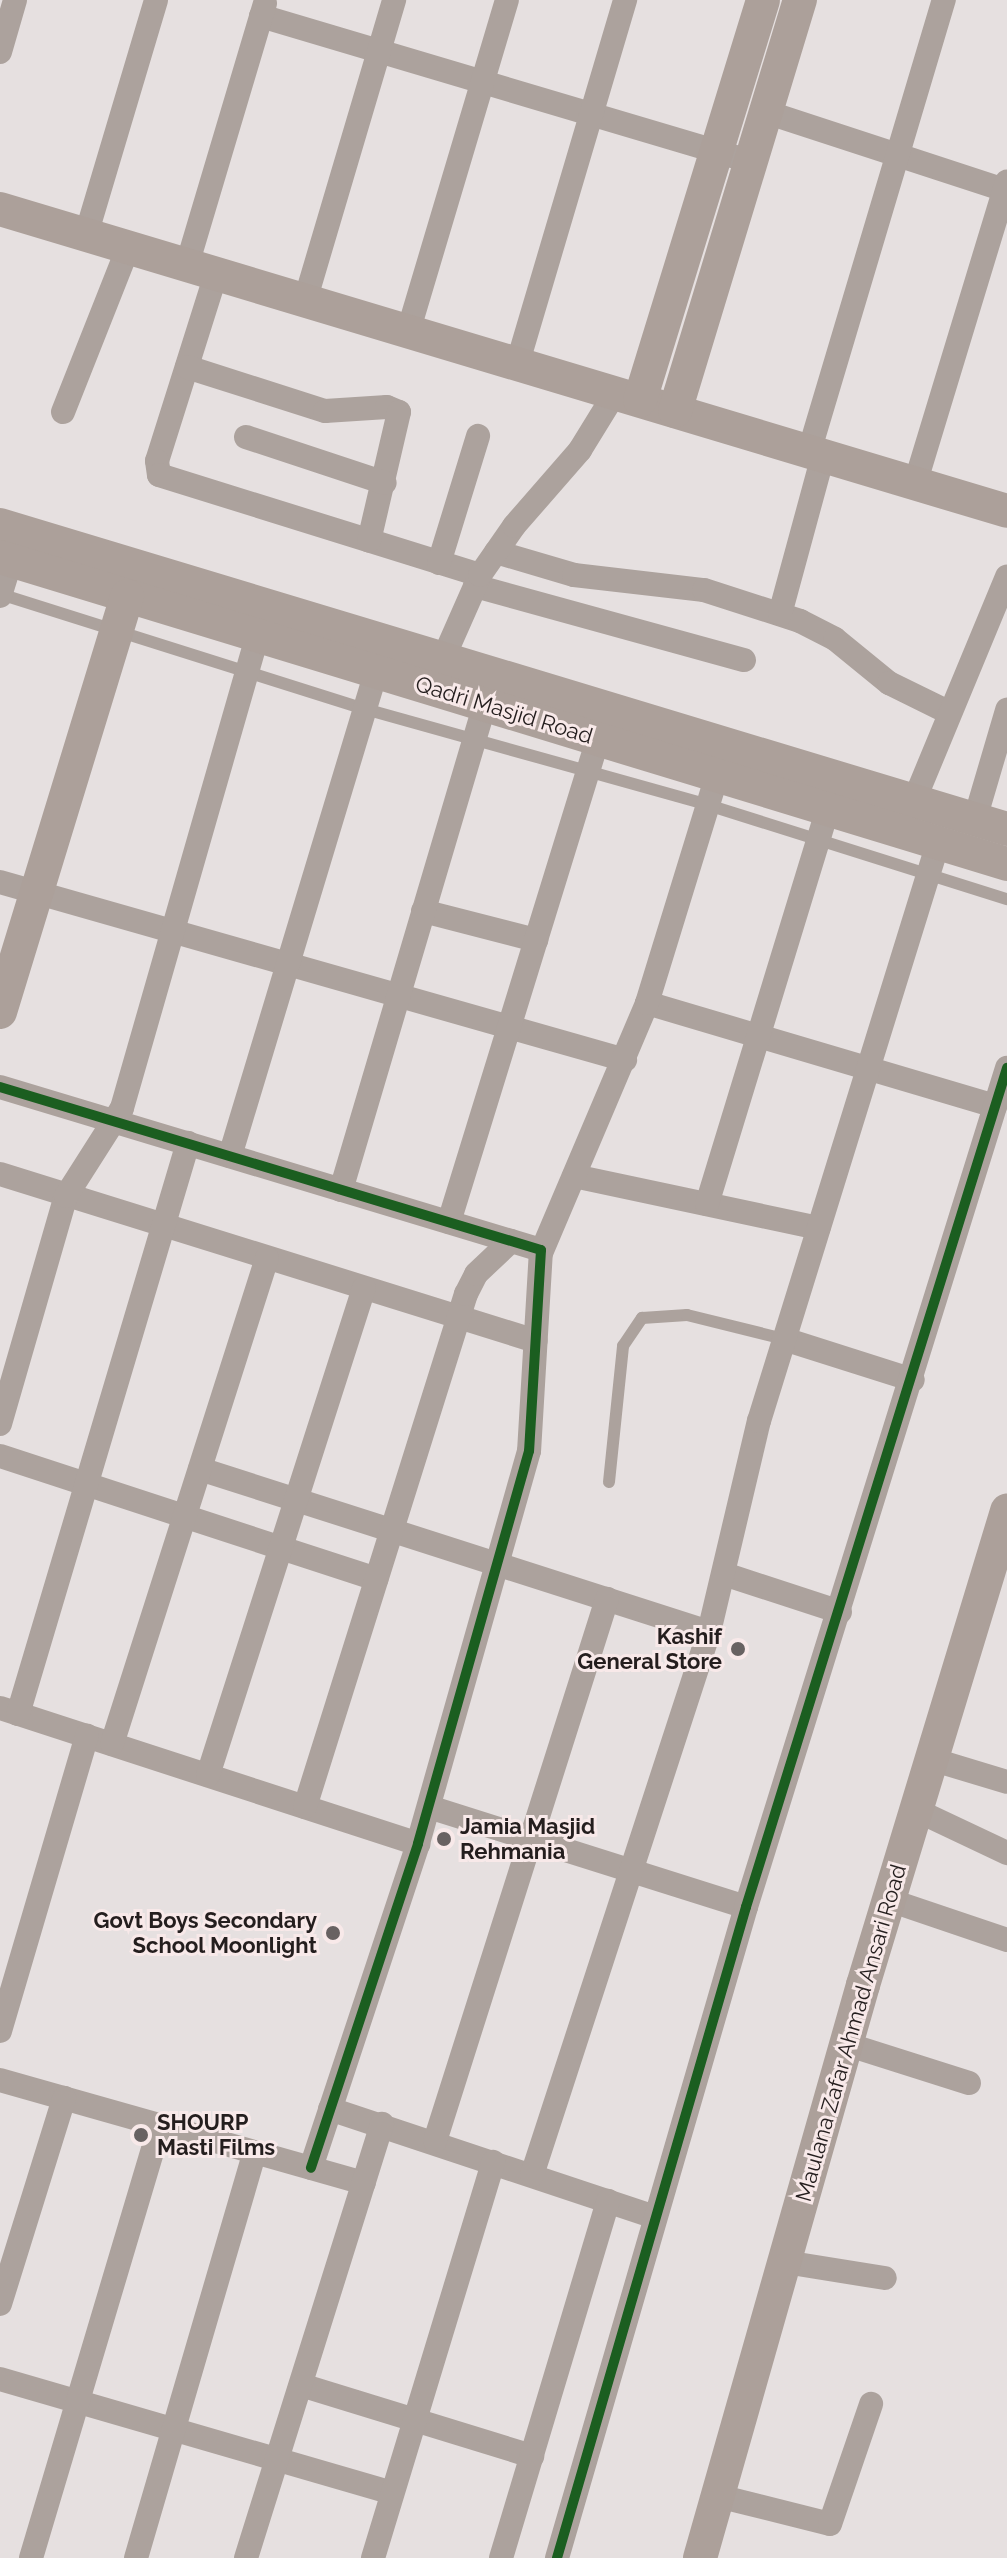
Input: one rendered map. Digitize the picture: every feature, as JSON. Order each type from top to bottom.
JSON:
[{"type":"street","points":[[0,52],[15,0]]},
{"type":"street","points":[[86,235],[156,0]]},
{"type":"street","points":[[305,301],[394,0]]},
{"type":"street","points":[[408,332],[507,0]]},
{"type":"street","points":[[517,365],[625,0]]},
{"type":"street","points":[[443,659],[478,581],[496,552],[627,397],[717,151],[763,0]]},
{"type":"street","points":[[675,411],[800,0]]},
{"type":"street","points":[[780,614],[816,454],[944,0]]},
{"type":"street","points":[[744,660],[478,581],[439,563],[159,475],[157,461],[187,367],[202,270],[264,8],[379,51],[749,161]]},
{"type":"street","points":[[766,112],[1006,188],[915,484]]},
{"type":"street","points":[[0,209],[1007,511]]},
{"type":"street","points":[[63,412],[128,248]]},
{"type":"street","points":[[187,367],[325,411],[396,410],[401,420],[369,541]]},
{"type":"street","points":[[439,563],[478,436]]},
{"type":"street","points":[[246,437],[385,483]]},
{"type":"street","name":"Qadri Masjid Road","points":[[0,525],[1007,829]]},
{"type":"street","points":[[496,552],[574,575],[704,590],[780,614],[835,639],[889,683],[948,712]]},
{"type":"street","points":[[0,595],[6,558]]},
{"type":"street","name":"Qadri Masjid Road","points":[[6,558],[598,739],[713,791],[823,825],[933,858],[1007,864]]},
{"type":"street","points":[[914,801],[948,712],[1007,576]]},
{"type":"street","points":[[0,1012],[127,596]]},
{"type":"street","points":[[0,1424],[66,1196],[117,1122],[258,635]]},
{"type":"street","points":[[230,1156],[376,672]]},
{"type":"street","points":[[341,1190],[485,704]]},
{"type":"street","points":[[975,819],[1007,710]]},
{"type":"street","points":[[449,1222],[598,739]]},
{"type":"street","points":[[311,2168],[418,1844],[500,1565],[529,1451],[541,1253],[647,1003],[713,791]]},
{"type":"street","points":[[707,1204],[823,825]]},
{"type":"street","points":[[532,2175],[709,1632],[784,1339],[933,858]]},
{"type":"street","points":[[0,882],[398,992],[625,1060]]},
{"type":"street","points":[[423,911],[536,940]]},
{"type":"street","points":[[647,1003],[995,1106]]},
{"type":"street","points":[[557,2558],[746,1907],[913,1380],[1007,1068]]},
{"type":"street","points":[[0,1087],[511,1241],[541,1253]]},
{"type":"street","points":[[188,1143],[89,1482],[9,1711],[418,1844]]},
{"type":"street","points":[[0,1174],[536,1341]]},
{"type":"street","points":[[574,1176],[819,1228]]},
{"type":"street","points":[[305,1807],[458,1317],[476,1274],[511,1241]]},
{"type":"street","points":[[112,1744],[267,1258]]},
{"type":"street","points":[[208,1775],[364,1288]]},
{"type":"street","points":[[784,1339],[913,1380]]},
{"type":"street","points":[[0,1456],[184,1513],[376,1579]]},
{"type":"street","points":[[200,1469],[709,1632]]},
{"type":"street","name":"Maulana Zafar Ahmad Ansari Road","points":[[700,2558],[846,2044],[1007,1510]]},
{"type":"street","points":[[724,1574],[840,1612]]},
{"type":"street","points":[[435,2141],[607,1599]]},
{"type":"street","points":[[0,2031],[87,1736]]},
{"type":"street","points":[[931,1759],[1007,1782]]},
{"type":"street","points":[[429,1807],[746,1907]]},
{"type":"street","points":[[916,1810],[1007,1853]]},
{"type":"street","points":[[889,1900],[1007,1940]]},
{"type":"street","points":[[846,2044],[969,2083]]},
{"type":"street","points":[[0,2080],[364,2183]]},
{"type":"street","points":[[0,2304],[64,2098]]},
{"type":"street","points":[[330,2109],[435,2141],[654,2217]]},
{"type":"street","points":[[246,2558],[382,2124]]},
{"type":"street","points":[[31,2558],[160,2125]]},
{"type":"street","points":[[136,2558],[255,2152]]},
{"type":"street","points":[[373,2558],[493,2162]]},
{"type":"street","points":[[501,2558],[608,2201]]},
{"type":"street","points":[[785,2262],[885,2278]]},
{"type":"street","points":[[0,2379],[392,2493]]},
{"type":"street","points":[[301,2385],[532,2456]]},
{"type":"street","points":[[718,2496],[830,2524],[871,2404]]},
{"type":"lane","points":[[0,595],[365,709],[588,772],[713,791]]},
{"type":"lane","points":[[933,858],[1007,899]]},
{"type":"lane","points":[[609,1482],[623,1346],[642,1318],[687,1315],[784,1339]]},
{"type":"cycle path","points":[[557,2558],[746,1907],[1007,1068]]},
{"type":"cycle path","points":[[0,1087],[541,1250],[529,1451],[418,1844],[311,2168]]},
{"type":"place","name":"Kashif General Store","points":[[738,1649]]},
{"type":"place","name":"Jamia Masjid Rehmania","points":[[444,1839]]},
{"type":"place","name":"Govt Boys Secondary School Moonlight","points":[[333,1933]]},
{"type":"place","name":"SHOURP Masti Films","points":[[141,2135]]}]
